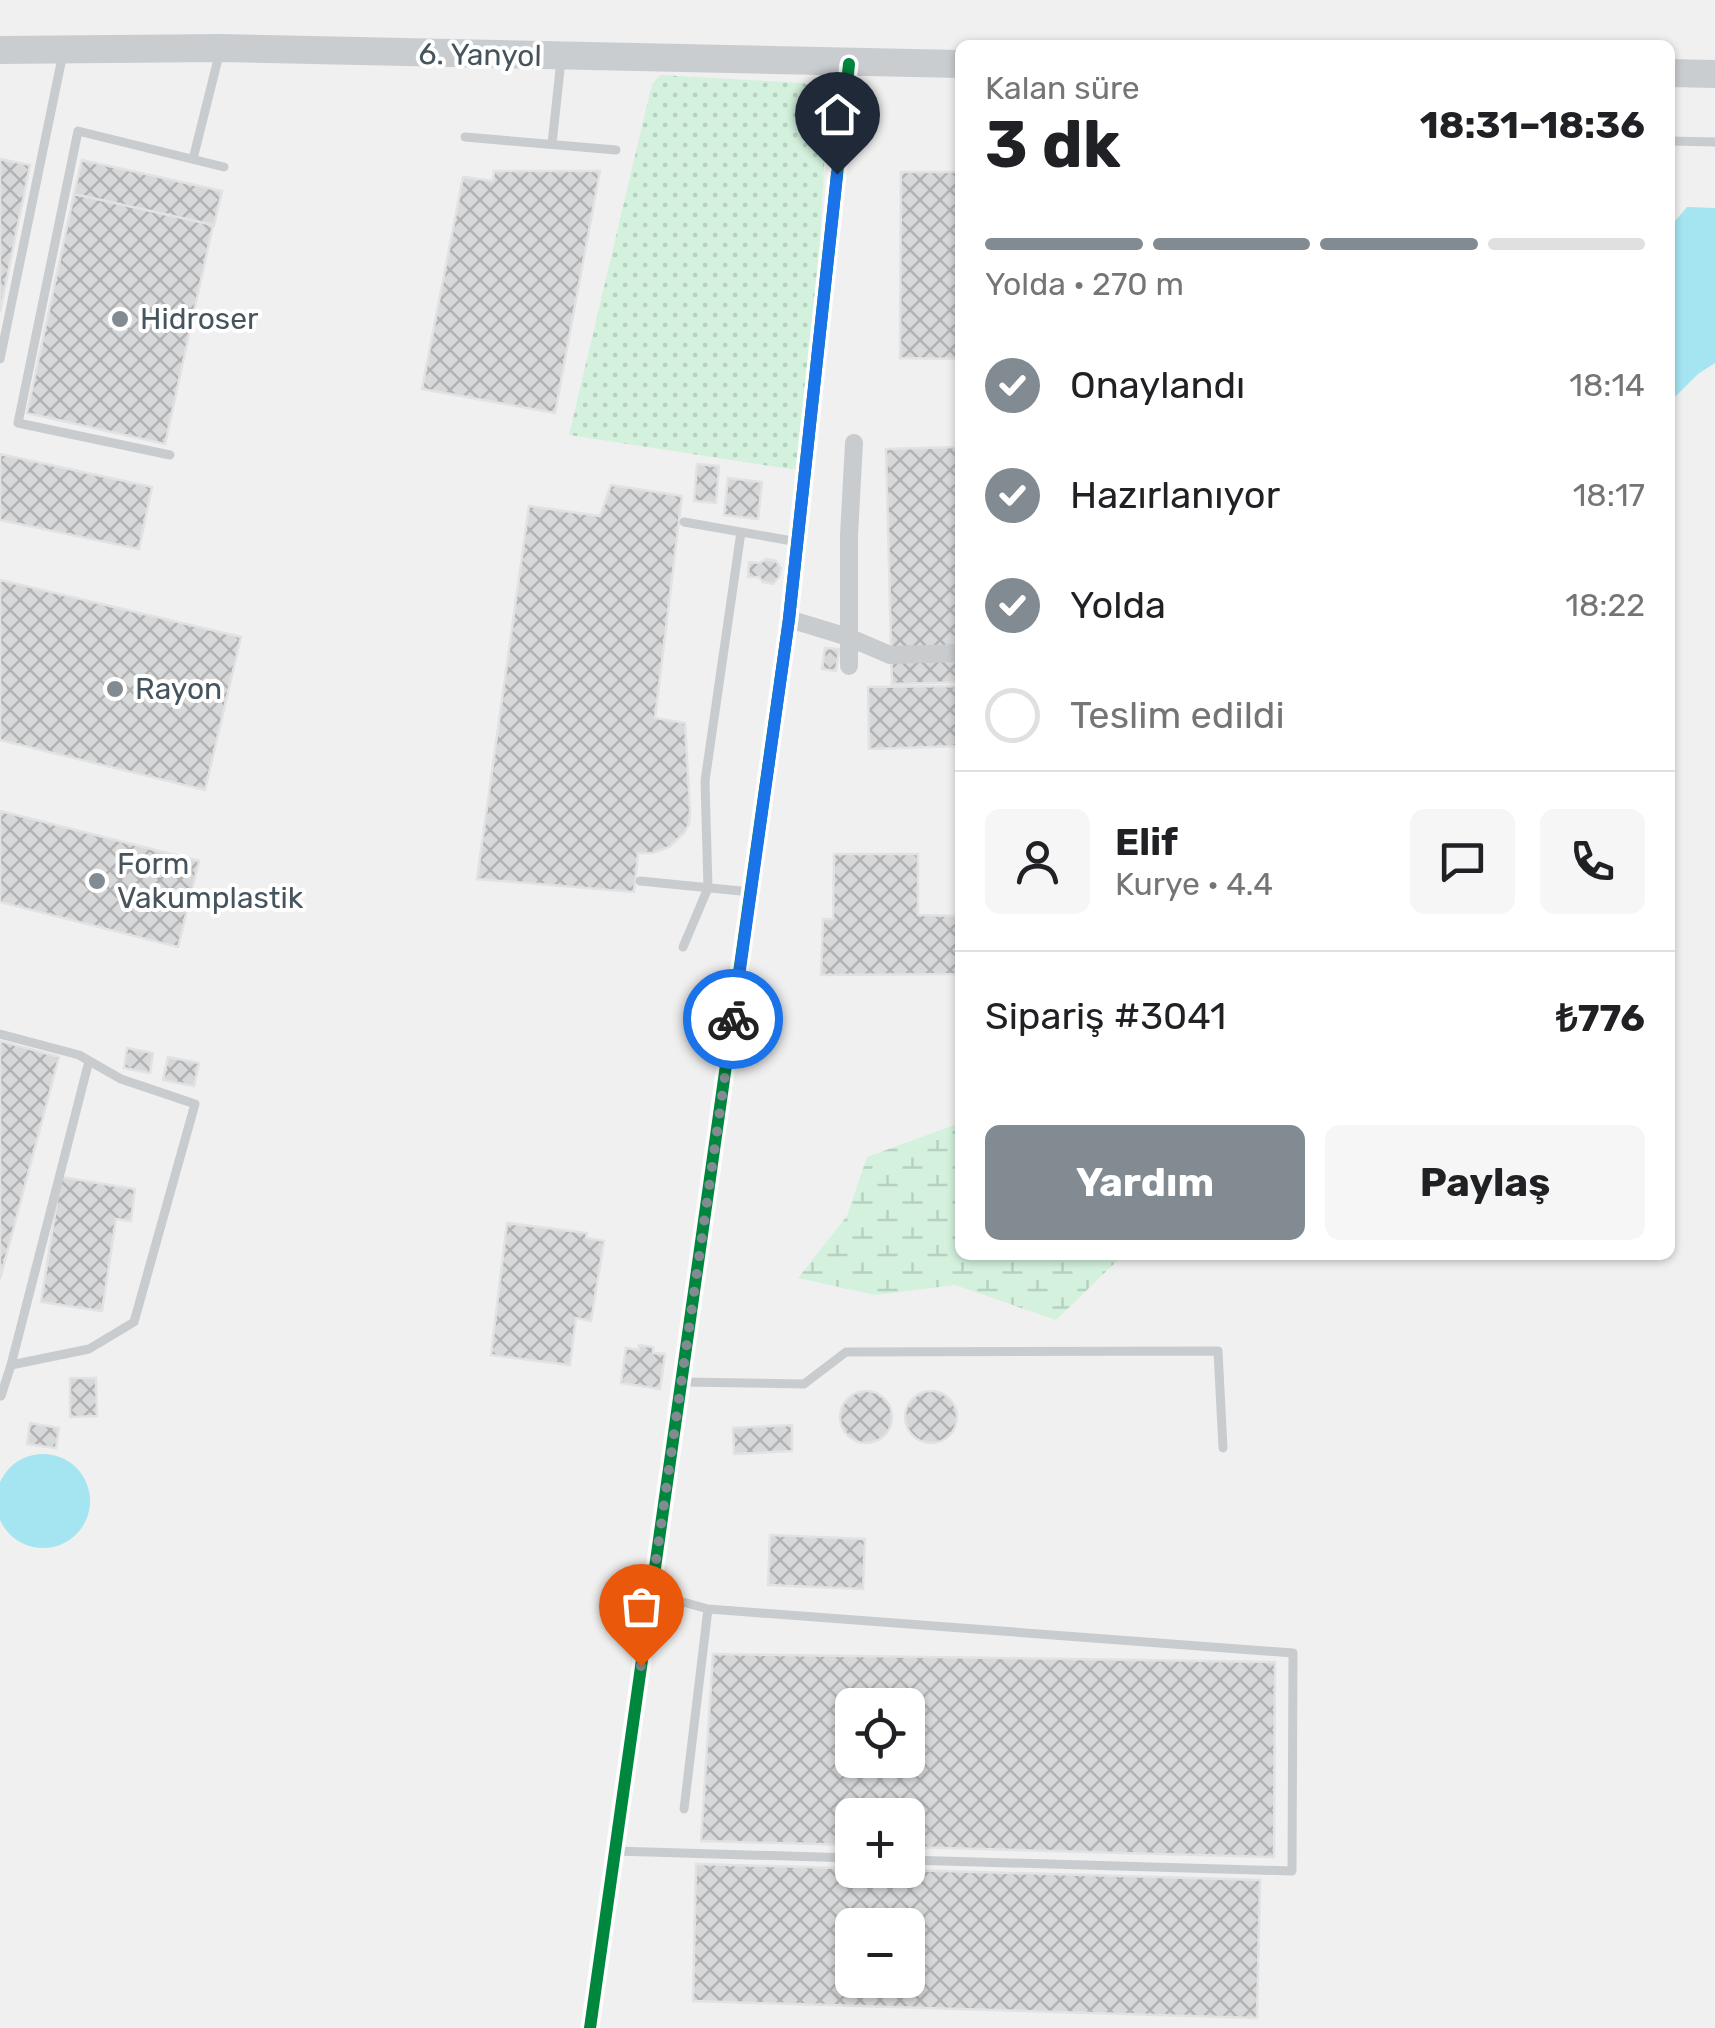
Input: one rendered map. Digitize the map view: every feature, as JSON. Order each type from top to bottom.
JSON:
[{"type":"main road","name":"6. Yanyol","points":[[0,50],[220,48],[955,64]]},
{"type":"main road","points":[[1675,74],[1715,74]]},
{"type":"street","points":[[590,2028],[789,619],[848,64]]},
{"type":"street","points":[[849,666],[854,443]]},
{"type":"street","points":[[789,619],[890,655],[955,654]]},
{"type":"lane","points":[[193,159],[220,48]]},
{"type":"lane","points":[[0,359],[64,50]]},
{"type":"lane","points":[[552,144],[562,57]]},
{"type":"lane","points":[[170,454],[18,423],[78,130],[224,168]]},
{"type":"lane","points":[[465,136],[616,150]]},
{"type":"lane","points":[[1675,141],[1715,142]]},
{"type":"lane","points":[[684,522],[798,542]]},
{"type":"lane","points":[[683,947],[708,888],[706,781],[741,532]]},
{"type":"lane","points":[[640,881],[751,892]]},
{"type":"lane","points":[[0,1034],[79,1055],[121,1079],[195,1104],[134,1322],[89,1348],[12,1365]]},
{"type":"lane","points":[[1,1396],[89,1061]]},
{"type":"lane","points":[[681,1382],[804,1384],[846,1352],[1218,1351],[1224,1448]]},
{"type":"lane","points":[[651,1593],[708,1609],[1293,1652],[1292,1872],[925,1861]]},
{"type":"lane","points":[[684,1809],[708,1609]]},
{"type":"lane","points":[[614,1851],[835,1858]]},
{"type":"green space","points":[[660,75],[804,83],[827,108],[819,264],[797,470],[569,435],[652,84]]},
{"type":"green space","points":[[955,1125],[955,1260],[1118,1260],[1056,1320],[955,1285],[875,1295],[798,1278],[847,1216],[867,1157]]},
{"type":"water","points":[[1687,207],[1715,208],[1715,363],[1675,397],[1675,221]]},
{"type":"water","points":[[25,1457],[61,1457],[82,1475],[89,1492],[87,1519],[61,1545],[25,1545],[-1,1519],[-1,1483]]},
{"type":"building","points":[[0,159],[30,165],[0,312]]},
{"type":"building","points":[[82,160],[222,191],[214,225],[74,194]]},
{"type":"building","points":[[494,171],[600,171],[555,413],[422,389],[463,177],[493,181]]},
{"type":"building","points":[[901,172],[955,172],[955,359],[900,358]]},
{"type":"building","name":"Hidroser","points":[[74,194],[213,225],[165,444],[27,413]]},
{"type":"building","points":[[955,447],[955,682],[892,684],[886,449]]},
{"type":"building","points":[[0,454],[152,487],[139,549],[0,520]]},
{"type":"building","points":[[697,464],[719,466],[716,503],[694,501]]},
{"type":"building","points":[[728,478],[762,482],[758,519],[724,515]]},
{"type":"building","points":[[611,485],[682,496],[655,718],[685,723],[689,824],[669,847],[638,853],[634,892],[477,879],[529,506],[600,516]]},
{"type":"building","points":[[776,561],[781,568],[773,584],[748,577],[749,562]]},
{"type":"building","name":"Rayon","points":[[0,580],[241,637],[205,790],[0,740]]},
{"type":"building","points":[[825,648],[839,649],[836,671],[822,669]]},
{"type":"building","points":[[955,686],[955,746],[869,749],[868,687]]},
{"type":"building","name":"Form Vakumplastik","points":[[0,811],[199,861],[178,947],[0,902]]},
{"type":"building","points":[[834,854],[918,854],[918,915],[955,916],[955,974],[821,975],[823,919],[833,919]]},
{"type":"building","points":[[0,1041],[59,1057],[0,1279]]},
{"type":"building","points":[[127,1048],[153,1053],[150,1073],[124,1068]]},
{"type":"building","points":[[168,1057],[199,1063],[194,1086],[163,1080]]},
{"type":"building","points":[[61,1177],[135,1189],[131,1221],[116,1219],[102,1311],[41,1302]]},
{"type":"building","points":[[507,1223],[587,1233],[586,1238],[604,1241],[591,1321],[576,1318],[570,1365],[491,1355]]},
{"type":"building","points":[[639,1345],[665,1354],[660,1389],[621,1383],[626,1348],[639,1350]]},
{"type":"building","points":[[70,1378],[96,1378],[97,1416],[70,1417]]},
{"type":"building","points":[[866,1391],[884,1399],[892,1417],[884,1435],[866,1443],[848,1435],[840,1417],[848,1399]]},
{"type":"building","points":[[931,1391],[949,1399],[957,1417],[949,1435],[931,1443],[913,1435],[905,1417],[913,1399]]},
{"type":"building","points":[[30,1423],[59,1428],[56,1448],[27,1444]]},
{"type":"building","points":[[792,1425],[792,1451],[734,1454],[733,1428]]},
{"type":"building","points":[[770,1535],[865,1539],[863,1589],[768,1585]]},
{"type":"building","points":[[713,1654],[1275,1662],[1274,1857],[925,1847],[925,1798],[835,1798],[835,1845],[701,1841]]},
{"type":"building","points":[[696,1864],[835,1868],[835,1888],[925,1888],[925,1870],[1260,1880],[1257,2018],[693,2001]]},
{"type":"cycle path","points":[[590,2028],[789,619],[849,64]]},
{"type":"way so far","points":[[641,1666],[733,1019]]},
{"type":"place","name":"Hidroser","points":[[120,319]]},
{"type":"place","name":"Rayon","points":[[115,689]]},
{"type":"place","name":"Form Vakumplastik","points":[[97,881]]},
{"type":"route","points":[[733,1019],[789,619],[837,174]]}]
